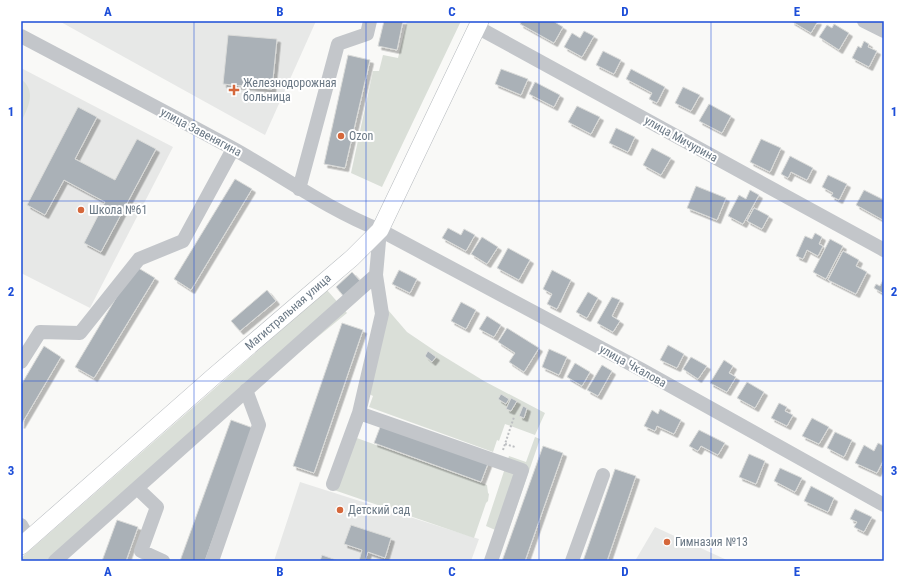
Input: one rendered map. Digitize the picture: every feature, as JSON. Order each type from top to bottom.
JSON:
[{"type":"main road","name":"Магистральная улица","points":[[24,537],[352,258],[380,230],[478,24]]},
{"type":"street","points":[[299,189],[338,44],[367,34],[370,21]]},
{"type":"street","points":[[864,21],[884,31]]},
{"type":"street","name":"улица Мичурина","points":[[478,24],[884,250]]},
{"type":"street","name":"улица Завенягина","points":[[21,36],[233,149],[299,189],[363,223],[380,230]]},
{"type":"street","points":[[21,362],[40,332],[80,333],[139,259],[183,241],[233,149]]},
{"type":"street","points":[[333,484],[359,412],[382,314],[376,275],[380,230]]},
{"type":"street","name":"улица Чкалова","points":[[380,230],[642,370],[884,505]]},
{"type":"street","points":[[55,561],[376,275]]},
{"type":"street","points":[[212,561],[259,425],[246,390]]},
{"type":"street","points":[[359,412],[522,470],[491,561]]},
{"type":"street","points":[[572,561],[603,475]]},
{"type":"street","points":[[137,488],[157,508],[139,556],[162,561]]},
{"type":"path","points":[[499,462],[514,417]]},
{"type":"path","points":[[505,444],[515,448]]},
{"type":"shaded area","name":"Железнодорожная больница","points":[[59,21],[316,21],[265,135]]},
{"type":"shaded area","points":[[407,21],[461,21],[382,187],[351,173],[373,71],[379,71],[383,55],[398,58]]},
{"type":"shaded area","name":"Школа №61","points":[[21,68],[173,147],[90,308],[21,273]]},
{"type":"shaded area","points":[[21,79],[29,89],[30,100],[21,122]]},
{"type":"shaded area","points":[[327,290],[347,313],[260,384],[52,561],[21,561],[21,558]]},
{"type":"shaded area","points":[[382,303],[407,332],[435,351],[484,381],[545,413],[535,435],[505,424],[493,452],[369,407],[373,396],[369,394]]},
{"type":"shaded area","points":[[354,437],[487,485],[489,494],[488,501],[474,538],[331,489]]},
{"type":"shaded area","points":[[535,437],[540,439],[507,535],[486,526],[509,456],[526,462]]},
{"type":"shaded area","name":"Детский сад","points":[[300,482],[479,539],[471,561],[274,561]]},
{"type":"shaded area","name":"Гимназия №13","points":[[655,527],[729,561],[635,561]]},
{"type":"building","points":[[384,21],[403,21],[397,50],[378,46]]},
{"type":"building","points":[[522,21],[553,21],[563,27],[554,43],[520,24]]},
{"type":"building","points":[[791,21],[818,21],[811,33]]},
{"type":"building","points":[[834,24],[849,33],[839,50],[819,37],[827,25],[832,28]]},
{"type":"building","points":[[584,31],[594,36],[582,57],[564,47],[572,33],[580,38]]},
{"type":"building","points":[[228,35],[277,39],[272,89],[223,84]]},
{"type":"building","points":[[864,41],[869,44],[868,47],[877,51],[869,67],[852,58],[858,46],[861,48]]},
{"type":"building","points":[[603,51],[621,60],[614,74],[596,65]]},
{"type":"building","points":[[348,55],[370,60],[345,168],[324,164]]},
{"type":"building","points":[[501,69],[528,79],[521,95],[495,84]]},
{"type":"building","points":[[631,69],[665,87],[657,103],[649,99],[652,93],[626,79]]},
{"type":"building","points":[[535,82],[560,95],[554,107],[529,94]]},
{"type":"building","points":[[683,87],[700,95],[691,111],[675,103]]},
{"type":"building","points":[[709,104],[731,116],[722,133],[699,121]]},
{"type":"building","points":[[577,106],[600,117],[591,134],[568,122]]},
{"type":"building","points":[[78,107],[97,117],[75,159],[115,180],[137,139],[156,149],[101,252],[84,243],[105,202],[64,180],[45,215],[27,205]]},
{"type":"building","points":[[616,128],[635,137],[628,152],[609,143]]},
{"type":"building","points":[[761,139],[781,148],[770,172],[750,162]]},
{"type":"building","points":[[652,148],[671,158],[661,175],[643,165]]},
{"type":"building","points":[[790,156],[813,168],[807,180],[791,172],[788,178],[781,174]]},
{"type":"building","points":[[828,175],[847,184],[839,200],[831,196],[833,193],[822,187]]},
{"type":"building","points":[[235,179],[252,189],[191,290],[174,279]]},
{"type":"building","points":[[696,186],[726,198],[717,220],[687,208]]},
{"type":"building","points":[[750,190],[759,195],[743,224],[728,216],[739,195],[746,199]]},
{"type":"building","points":[[864,190],[884,200],[883,220],[856,205]]},
{"type":"building","points":[[754,208],[769,216],[762,229],[747,221]]},
{"type":"building","points":[[448,228],[461,235],[464,229],[475,235],[466,251],[442,238]]},
{"type":"building","points":[[815,233],[822,237],[819,244],[823,246],[818,256],[807,250],[803,259],[796,256],[805,236],[812,239]]},
{"type":"building","points":[[482,237],[498,247],[487,264],[471,254]]},
{"type":"building","points":[[830,239],[843,246],[826,279],[813,272]]},
{"type":"building","points":[[508,248],[530,260],[519,280],[497,268]]},
{"type":"building","points":[[843,251],[859,260],[856,266],[867,272],[856,294],[828,280]]},
{"type":"building","points":[[135,266],[155,278],[94,378],[75,367]]},
{"type":"building","points":[[399,270],[417,279],[410,293],[392,284]]},
{"type":"building","points":[[552,270],[571,280],[557,309],[547,304],[552,294],[543,289]]},
{"type":"building","points":[[352,272],[362,283],[345,298],[336,287]]},
{"type":"building","points":[[884,278],[884,294],[874,288],[876,284],[880,286]]},
{"type":"building","points":[[267,290],[276,301],[240,331],[231,321]]},
{"type":"building","points":[[588,292],[598,298],[587,318],[576,312]]},
{"type":"building","points":[[612,297],[620,300],[612,316],[620,321],[613,332],[597,323]]},
{"type":"building","points":[[461,302],[476,310],[466,329],[451,321]]},
{"type":"building","points":[[487,316],[501,325],[494,337],[479,329]]},
{"type":"building","points":[[342,323],[363,330],[314,473],[293,466]]},
{"type":"building","points":[[507,328],[539,348],[524,372],[509,362],[515,353],[498,342]]},
{"type":"building","points":[[668,345],[684,354],[677,368],[660,360]]},
{"type":"building","points":[[44,346],[61,357],[21,425],[21,385]]},
{"type":"building","points":[[549,349],[567,357],[559,375],[542,367]]},
{"type":"building","points":[[428,351],[436,357],[432,362],[425,356]]},
{"type":"building","points":[[691,357],[707,366],[698,379],[683,369]]},
{"type":"building","points":[[724,360],[733,366],[729,373],[736,377],[727,392],[710,383]]},
{"type":"building","points":[[575,363],[590,372],[582,386],[567,377]]},
{"type":"building","points":[[602,365],[612,371],[598,396],[587,390]]},
{"type":"building","points":[[747,382],[764,392],[755,408],[737,398]]},
{"type":"building","points":[[501,394],[509,399],[506,404],[498,399]]},
{"type":"building","points":[[511,398],[517,401],[511,411],[506,409]]},
{"type":"building","points":[[779,403],[787,407],[785,411],[793,415],[787,426],[771,418]]},
{"type":"building","points":[[523,406],[527,408],[524,418],[519,416]]},
{"type":"building","points":[[660,409],[681,420],[674,434],[657,426],[655,431],[644,426],[652,410],[658,414]]},
{"type":"building","points":[[812,418],[829,427],[819,444],[802,436]]},
{"type":"building","points":[[231,420],[253,428],[205,561],[180,561]]},
{"type":"building","points":[[382,422],[489,461],[481,482],[374,443]]},
{"type":"building","points":[[699,430],[725,443],[718,455],[701,446],[698,451],[689,446]]},
{"type":"building","points":[[835,432],[852,440],[844,457],[827,448]]},
{"type":"building","points":[[878,443],[884,446],[884,459],[877,473],[855,463],[864,445],[874,451]]},
{"type":"building","points":[[543,446],[563,453],[525,561],[502,561]]},
{"type":"building","points":[[749,454],[765,461],[756,484],[739,477]]},
{"type":"building","points":[[780,468],[802,478],[795,492],[774,481]]},
{"type":"building","points":[[615,469],[636,476],[607,561],[583,561]]},
{"type":"building","points":[[811,486],[834,498],[828,512],[804,501]]},
{"type":"building","points":[[855,509],[872,517],[864,532],[854,527],[857,522],[850,519]]},
{"type":"building","points":[[117,520],[138,527],[126,561],[102,561]]},
{"type":"building","name":"Детский сад","points":[[351,525],[391,538],[385,558],[368,552],[365,561],[359,561],[362,550],[344,544]]},
{"type":"building","points":[[322,555],[339,561],[320,561]]},
{"type":"place","name":"Железнодорожная больница","points":[[234,90]]},
{"type":"place","name":"Ozon","points":[[341,136]]},
{"type":"place","name":"Школа №61","points":[[81,210]]},
{"type":"place","name":"Детский сад","points":[[340,510]]},
{"type":"place","name":"Гимназия №13","points":[[667,542]]}]
